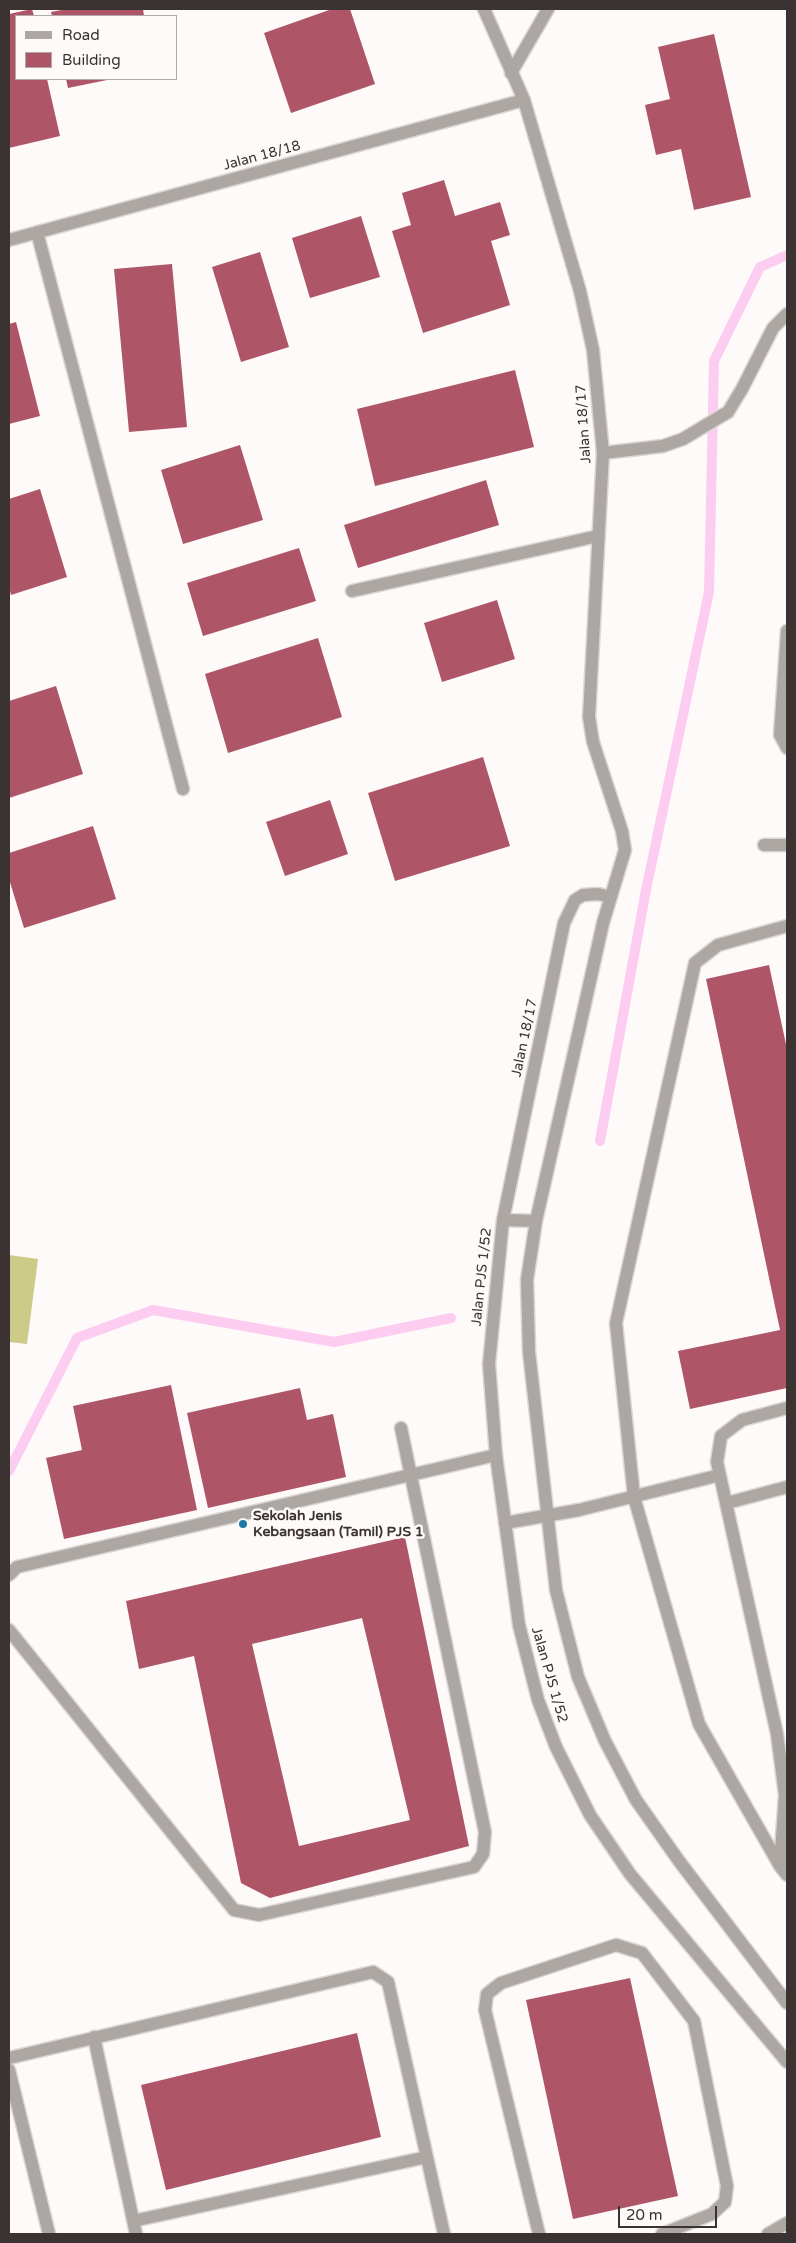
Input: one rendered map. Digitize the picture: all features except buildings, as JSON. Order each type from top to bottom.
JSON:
[{"type":"street","name":"Jalan 18/17","points":[[484,9],[524,100],[580,291],[593,350],[603,453],[589,717],[593,742],[622,831],[625,850],[610,897],[598,894],[583,895],[575,900],[564,923],[503,1220]]},
{"type":"street","points":[[512,73],[548,9]]},
{"type":"street","name":"Jalan 18/18","points":[[9,240],[524,100]]},
{"type":"street","points":[[37,232],[183,789]]},
{"type":"street","points":[[603,453],[663,446],[683,439],[728,412],[773,328],[787,314]]},
{"type":"street","points":[[352,591],[598,536]]},
{"type":"street","points":[[787,631],[780,735],[787,748]]},
{"type":"street","points":[[764,845],[787,845]]},
{"type":"street","name":"Jalan PJS 1/52","points":[[610,897],[536,1221],[527,1280],[529,1352],[556,1590],[576,1668],[604,1741],[636,1800],[679,1861],[787,2003]]},
{"type":"street","points":[[784,1870],[699,1724],[634,1497],[616,1323],[695,963],[718,945],[787,926]]},
{"type":"street","points":[[503,1220],[536,1221]]},
{"type":"street","name":"Jalan PJS 1/52","points":[[503,1220],[488,1364],[496,1455],[519,1625],[538,1700],[556,1747],[590,1815],[630,1874],[787,2062]]},
{"type":"street","points":[[784,1870],[785,1795],[777,1734],[717,1462],[720,1436],[742,1420],[787,1408]]},
{"type":"street","points":[[9,1630],[234,1910],[259,1915],[474,1867],[483,1854],[485,1832],[401,1428]]},
{"type":"street","points":[[9,1575],[16,1567],[496,1455]]},
{"type":"street","points":[[505,1523],[579,1510],[720,1475]]},
{"type":"street","points":[[727,1502],[787,1487]]},
{"type":"street","points":[[539,2234],[485,2010],[487,1994],[501,1983],[616,1945],[642,1953],[694,2021],[726,2186],[724,2202],[712,2214],[662,2234]]},
{"type":"street","points":[[9,2058],[373,1972],[388,1982],[444,2234]]},
{"type":"street","points":[[94,2037],[136,2234]]},
{"type":"street","points":[[9,2070],[49,2234]]},
{"type":"street","points":[[133,2221],[427,2157]]},
{"type":"street","points":[[768,2234],[787,2223]]},
{"type":"shaded area","points":[[9,1255],[38,1259],[27,1344],[9,1342]]},
{"type":"waterway","points":[[600,1141],[646,890],[709,592],[714,361],[760,267],[787,255]]},
{"type":"waterway","points":[[9,1471],[77,1338],[153,1310],[334,1342],[451,1318]]},
{"type":"place","name":"Sekolah Jenis Kebangsaan (Tamil) PJS 1","points":[[243,1524]]}]
